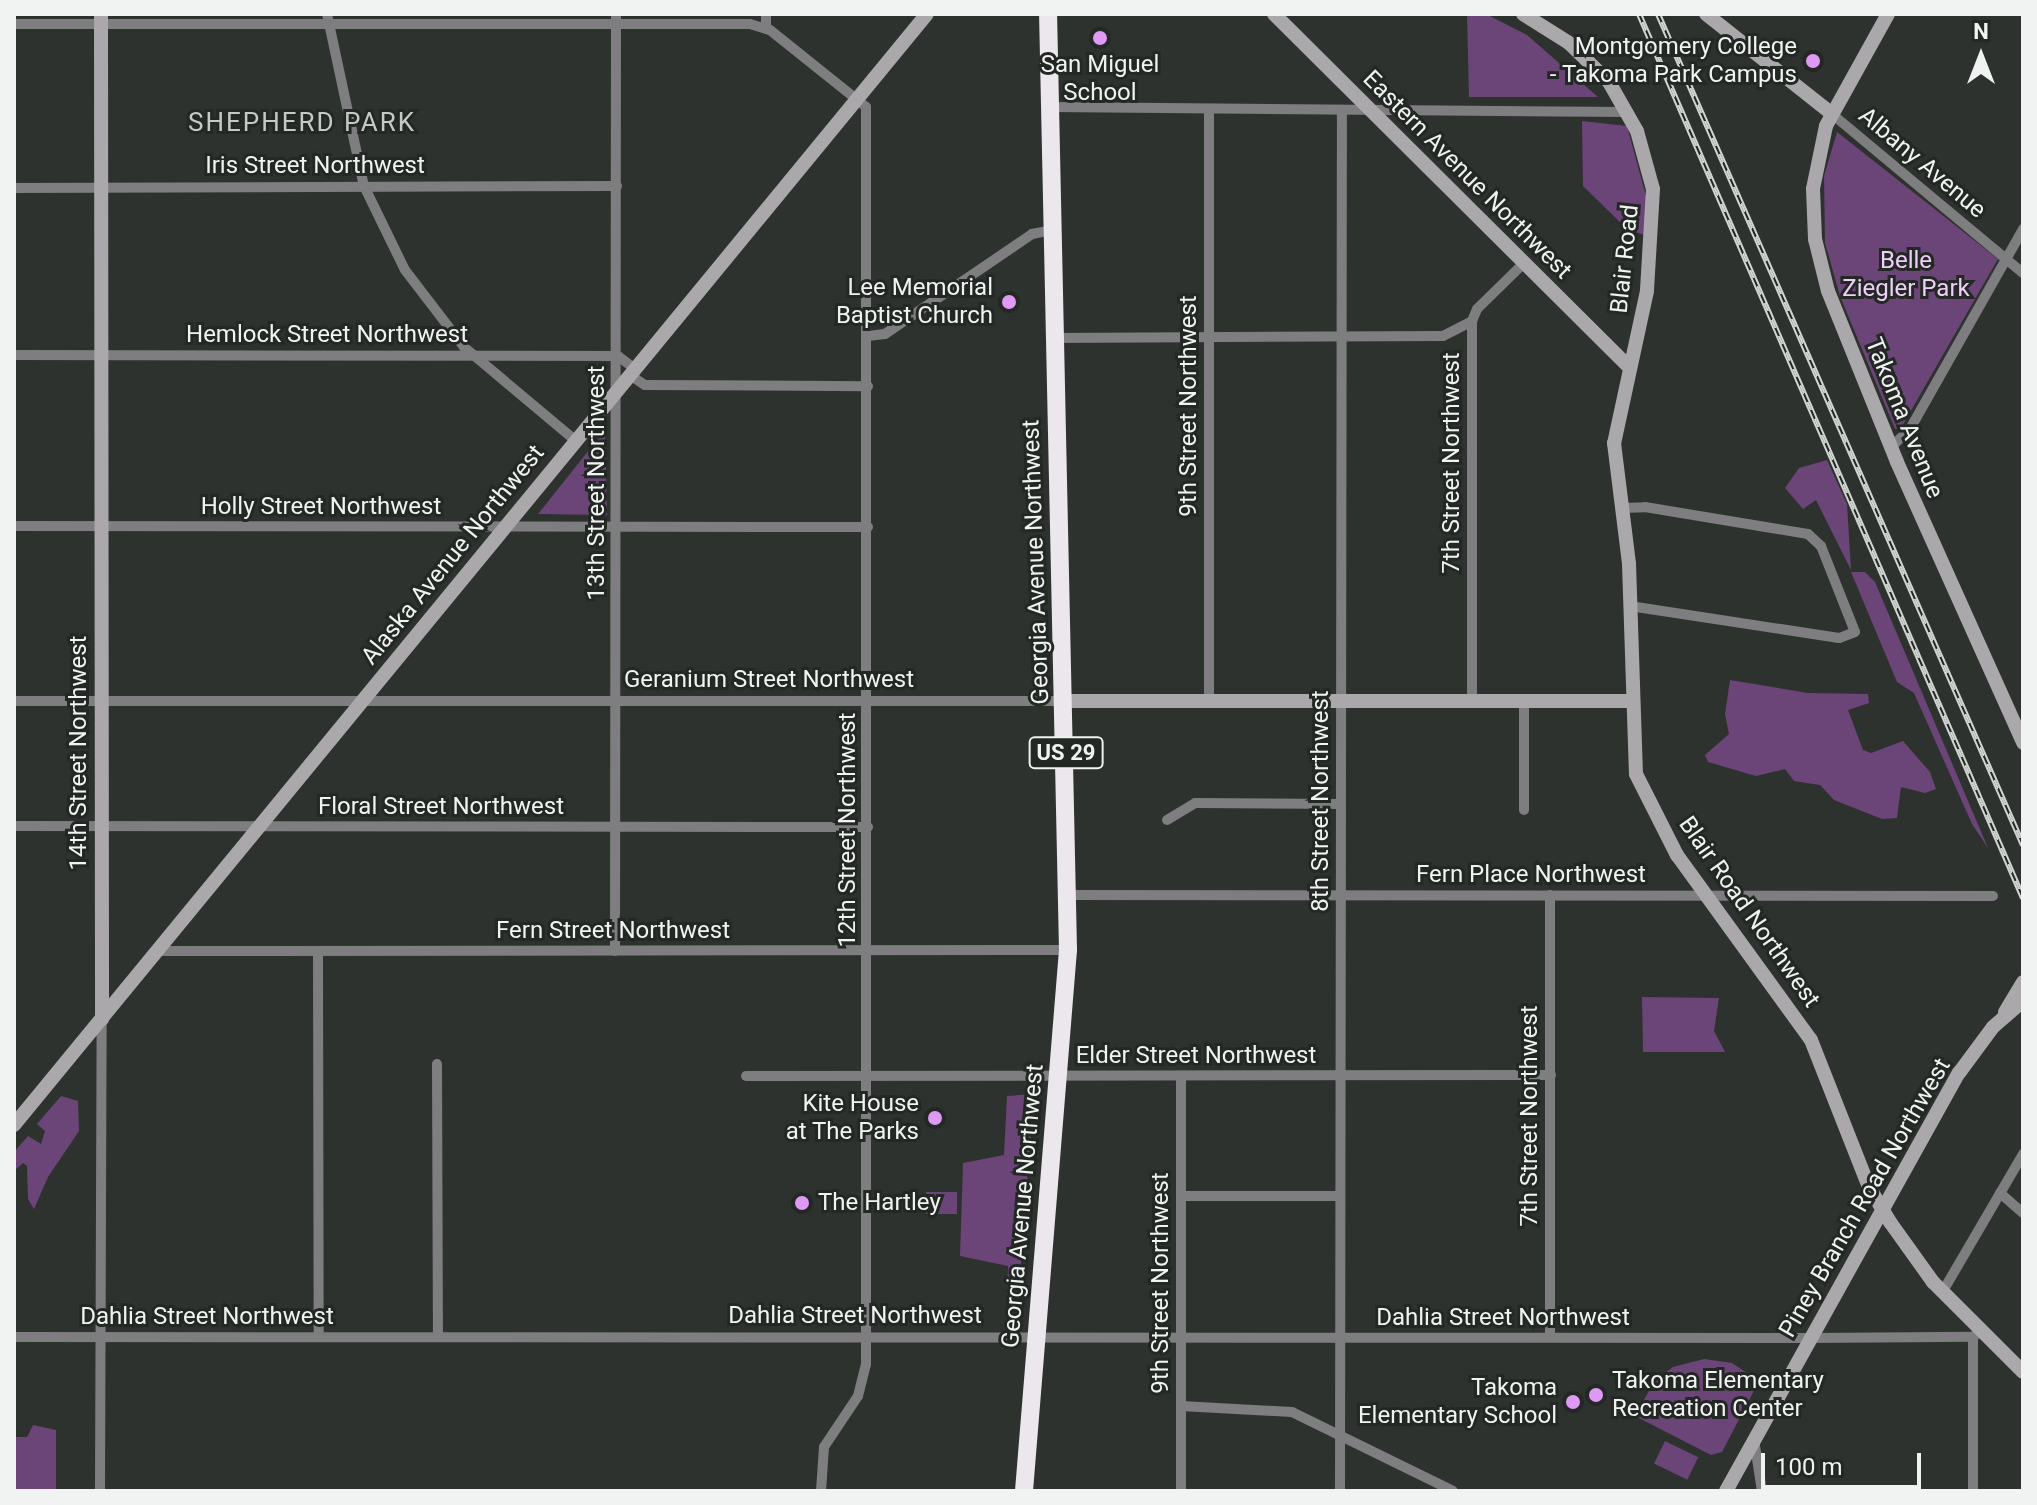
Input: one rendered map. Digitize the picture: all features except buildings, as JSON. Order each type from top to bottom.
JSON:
[{"type":"highway","name":"Georgia Avenue Northwest","points":[[1024,1491],[1068,950],[1048,14]]},
{"type":"main road","name":"Alaska Avenue Northwest","points":[[14,1125],[927,14]]},
{"type":"main road","name":"Eastern Avenue Northwest","points":[[1274,14],[1629,367]]},
{"type":"main road","name":"Blair Road","points":[[1523,14],[1594,65],[1628,112],[1648,161],[1654,217],[1647,291],[1629,367]]},
{"type":"main road","points":[[1706,14],[1832,114]]},
{"type":"main road","name":"Takoma Avenue","points":[[1888,14],[1832,114],[1817,151],[1815,239],[1828,291],[1891,447],[2023,743]]},
{"type":"main road","name":"14th Street Northwest","points":[[101,19],[102,1019]]},
{"type":"main road","name":"Blair Road Northwest","points":[[1629,367],[1614,443],[1631,606],[1636,774],[1672,847],[1811,1040],[1883,1210],[1977,1334],[2023,1372]]},
{"type":"main road","name":"Geranium Street Northwest","points":[[1065,701],[1632,701]]},
{"type":"main road","name":"Piney Branch Road Northwest","points":[[1726,1491],[1959,1073],[2003,1015],[2023,982]]},
{"type":"main road","name":"Piney Branch Road Northwest","points":[[2003,1015],[2023,1001]]},
{"type":"street","points":[[766,14],[766,28]]},
{"type":"street","points":[[14,24],[101,19],[616,19],[766,28],[857,99]]},
{"type":"street","points":[[328,19],[364,186],[410,279],[472,355],[576,441]]},
{"type":"street","name":"13th Street Northwest","points":[[615,951],[616,19]]},
{"type":"street","name":"12th Street Northwest","points":[[821,1491],[824,1447],[863,1382],[866,1336],[867,113],[857,99]]},
{"type":"street","points":[[1050,107],[1209,111],[1628,112]]},
{"type":"street","name":"9th Street Northwest","points":[[1209,111],[1209,701]]},
{"type":"street","name":"8th Street Northwest","points":[[1340,1491],[1342,111]]},
{"type":"street","name":"Albany Avenue","points":[[1832,114],[2023,273]]},
{"type":"street","name":"Iris Street Northwest","points":[[14,188],[617,186]]},
{"type":"street","points":[[1891,447],[1910,429],[2023,229]]},
{"type":"street","points":[[868,336],[885,334],[1032,234],[1052,230]]},
{"type":"street","points":[[1054,338],[1433,337],[1472,321],[1477,309],[1524,263]]},
{"type":"street","name":"7th Street Northwest","points":[[1472,321],[1472,701]]},
{"type":"street","name":"Hemlock Street Northwest","points":[[14,355],[618,356]]},
{"type":"street","points":[[618,356],[645,385],[868,386]]},
{"type":"street","points":[[1622,508],[1808,534],[1821,546],[1855,632],[1839,638],[1631,606]]},
{"type":"street","name":"Holly Street Northwest","points":[[14,526],[868,527]]},
{"type":"street","name":"Geranium Street Northwest","points":[[14,701],[1065,701]]},
{"type":"street","points":[[1524,701],[1524,810]]},
{"type":"street","points":[[1167,820],[1195,803],[1341,804]]},
{"type":"street","name":"Floral Street Northwest","points":[[14,826],[868,827]]},
{"type":"street","name":"Fern Place Northwest","points":[[1068,895],[1993,896]]},
{"type":"street","name":"7th Street Northwest","points":[[1550,895],[1550,1337]]},
{"type":"street","name":"Fern Street Northwest","points":[[158,951],[1068,950]]},
{"type":"street","points":[[318,951],[319,1336]]},
{"type":"street","name":"14th Street Northwest","points":[[100,1491],[102,1019]]},
{"type":"street","points":[[437,1064],[438,1336]]},
{"type":"street","name":"Elder Street Northwest","points":[[746,1076],[1551,1075]]},
{"type":"street","name":"9th Street Northwest","points":[[1181,1076],[1181,1491]]},
{"type":"street","points":[[1943,1291],[2023,1154]]},
{"type":"street","points":[[2000,1193],[2023,1213]]},
{"type":"street","points":[[1182,1196],[1340,1196]]},
{"type":"street","points":[[1973,1491],[1977,1334]]},
{"type":"street","name":"Dahlia Street Northwest","points":[[14,1337],[1810,1338],[1977,1334]]},
{"type":"street","points":[[1181,1406],[1282,1410],[1340,1433],[1453,1491]]},
{"type":"street","points":[[1754,1439],[1762,1491]]},
{"type":"green space","points":[[1467,14],[1486,14],[1527,35],[1598,97],[1469,97]]},
{"type":"green space","points":[[1582,121],[1627,126],[1647,200],[1644,235],[1626,228],[1583,186]]},
{"type":"green space","name":"Belle Ziegler Park","points":[[1837,132],[1998,259],[1901,428],[1895,429],[1840,296],[1825,243],[1824,176]]},
{"type":"green space","points":[[605,430],[607,515],[538,514]]},
{"type":"green space","points":[[1827,460],[1847,504],[1851,570],[1816,500],[1803,509],[1785,488],[1799,468]]},
{"type":"green space","points":[[1851,572],[1865,572],[1875,582],[1988,848],[1972,824],[1914,693],[1897,682]]},
{"type":"green space","points":[[1730,680],[1808,693],[1868,694],[1869,703],[1848,710],[1863,750],[1871,753],[1903,741],[1930,772],[1936,789],[1925,793],[1901,787],[1897,818],[1882,819],[1834,800],[1820,785],[1794,781],[1785,769],[1756,776],[1708,762],[1705,755],[1729,734],[1725,714]]},
{"type":"green space","points":[[1642,997],[1719,998],[1714,1031],[1725,1052],[1643,1052]]},
{"type":"green space","points":[[1034,1094],[1019,1290],[1014,1304],[1007,1304],[1008,1266],[960,1256],[963,1163],[1004,1155],[1007,1096]]},
{"type":"green space","points":[[61,1096],[78,1101],[79,1131],[48,1177],[34,1209],[28,1199],[27,1166],[23,1163],[14,1171],[14,1152],[28,1136],[41,1144],[45,1131],[37,1124]]},
{"type":"green space","points":[[926,1192],[957,1192],[957,1214],[926,1214]]},
{"type":"green space","points":[[1704,1359],[1732,1363],[1759,1381],[1722,1452],[1711,1455],[1635,1416],[1655,1380],[1673,1367]]},
{"type":"green space","points":[[33,1425],[56,1430],[56,1491],[14,1491],[14,1437],[27,1437]]},
{"type":"green space","points":[[1665,1441],[1698,1457],[1687,1480],[1654,1463]]},
{"type":"railway","points":[[1639,14],[2023,898]]},
{"type":"railway","points":[[1658,14],[2023,845]]},
{"type":"place","name":"San Miguel School","points":[[1100,38]]},
{"type":"place","name":"Montgomery College - Takoma Park Campus","points":[[1813,61]]},
{"type":"place","name":"Lee Memorial Baptist Church","points":[[1009,302]]},
{"type":"place","name":"Kite House at The Parks","points":[[935,1118]]},
{"type":"place","name":"The Hartley","points":[[802,1203]]},
{"type":"place","name":"Takoma Elementary Recreation Center","points":[[1596,1395]]},
{"type":"place","name":"Takoma Elementary School","points":[[1573,1402]]},
{"type":"district","name":"SHEPHERD PARK","points":[[302,123]]}]
